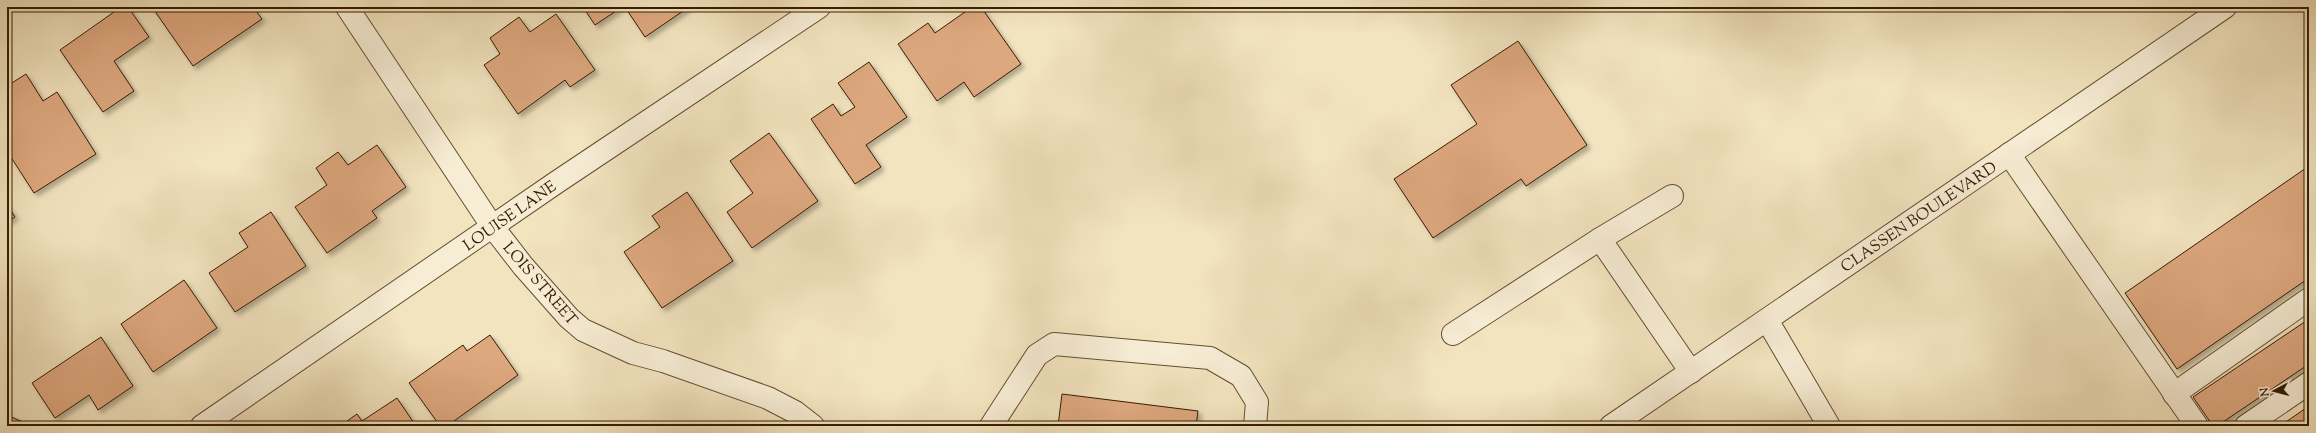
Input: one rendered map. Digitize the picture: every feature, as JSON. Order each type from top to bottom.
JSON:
[{"type":"street","name":"LOIS STREET","points":[[347,7],[492,226],[523,266],[569,318],[584,330],[633,353],[663,361],[768,398],[795,412],[813,426]]},
{"type":"street","name":"LOUISE LANE","points":[[202,426],[492,226],[819,7]]},
{"type":"street","name":"CLASSEN BOULEVARD","points":[[1611,426],[2225,7]]},
{"type":"street","points":[[2009,154],[2197,426]]},
{"type":"street","points":[[1453,334],[1600,239],[1672,196]]},
{"type":"street","points":[[1600,239],[1692,372]]},
{"type":"street","points":[[2174,394],[2309,299]]},
{"type":"street","points":[[1767,320],[1829,426]]},
{"type":"street","points":[[991,426],[1036,355],[1054,344],[1210,358],[1242,376],[1257,402],[1255,426]]},
{"type":"street","points":[[2246,426],[2309,383]]},
{"type":"building","points":[[121,7],[128,7],[149,37],[114,61],[134,91],[103,112],[60,50]]},
{"type":"building","points":[[152,7],[253,7],[262,19],[193,66]]},
{"type":"building","points":[[583,7],[622,7],[595,25]]},
{"type":"building","points":[[625,7],[689,7],[645,37]]},
{"type":"building","points":[[972,7],[981,7],[1021,64],[974,97],[964,82],[937,101],[898,44],[928,23],[935,33]]},
{"type":"building","points":[[556,14],[595,70],[570,87],[565,80],[518,114],[484,65],[500,54],[490,38],[519,17],[530,32]]},
{"type":"building","points":[[1518,41],[1587,145],[1526,186],[1521,179],[1433,238],[1394,179],[1477,124],[1451,85]]},
{"type":"building","points":[[869,62],[907,117],[866,145],[881,167],[855,184],[811,119],[833,104],[841,116],[855,107],[838,83]]},
{"type":"building","points":[[26,74],[43,101],[57,92],[96,154],[34,193],[7,151],[7,86]]},
{"type":"building","points":[[769,133],[818,201],[752,248],[727,212],[753,193],[730,161]]},
{"type":"building","points":[[377,145],[406,187],[372,211],[377,218],[327,253],[295,207],[327,185],[316,168],[338,152],[348,165]]},
{"type":"building","points":[[2309,166],[2309,278],[2177,369],[2125,293]]},
{"type":"building","points":[[687,192],[733,261],[662,308],[624,252],[660,227],[652,216]]},
{"type":"building","points":[[7,204],[15,217],[7,222]]},
{"type":"building","points":[[271,212],[306,266],[235,312],[209,273],[248,247],[239,233]]},
{"type":"building","points":[[184,280],[217,328],[153,372],[121,324]]},
{"type":"building","points":[[2309,319],[2309,364],[2217,426],[2213,426],[2193,397]]},
{"type":"building","points":[[490,335],[518,375],[447,426],[440,426],[409,383],[463,345],[467,351]]},
{"type":"building","points":[[101,337],[133,386],[98,410],[89,395],[55,418],[32,383]]},
{"type":"building","points":[[1062,394],[1198,411],[1196,426],[1058,426]]},
{"type":"building","points":[[397,398],[416,426],[340,426],[357,414],[362,421]]},
{"type":"building","points":[[2309,406],[2309,426],[2280,426]]},
{"type":"building","points":[[7,415],[32,426],[7,426]]}]
